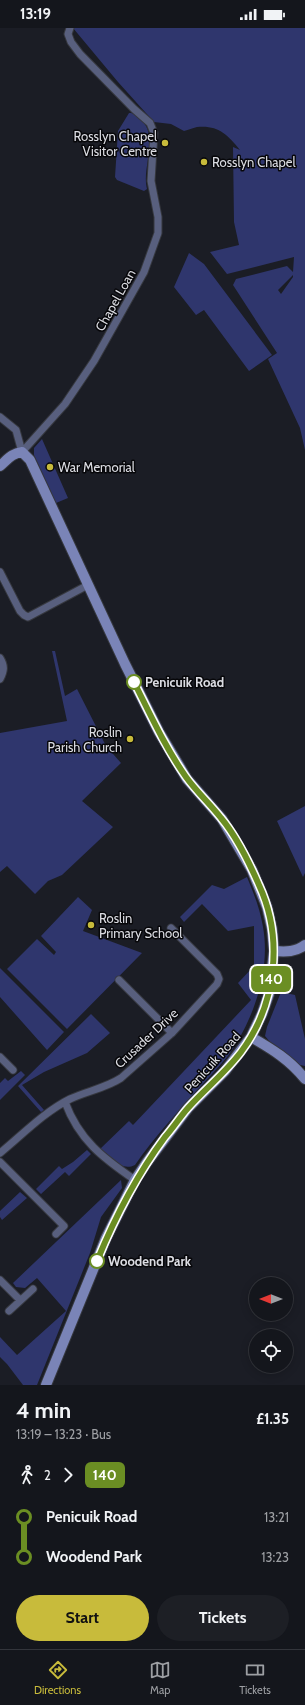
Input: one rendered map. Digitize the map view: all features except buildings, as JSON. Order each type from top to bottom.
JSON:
[{"type":"main road","points":[[0,466],[13,454],[22,452]]},
{"type":"main road","name":"Penicuik Road","points":[[22,452],[30,460],[125,664],[159,732],[187,779],[222,820],[252,870],[267,907],[272,929],[274,952],[269,994],[262,1014],[251,1037],[225,1071],[188,1108],[135,1180],[106,1238],[46,1385]]},
{"type":"main road","points":[[274,952],[300,949],[305,945]]},
{"type":"main road","points":[[251,1037],[278,1052],[297,1068],[305,1079]]},
{"type":"street","name":"Chapel Loan","points":[[22,452],[72,396],[94,361],[144,272],[158,233],[158,217],[151,181],[154,133],[150,123],[134,109],[80,54],[71,42],[68,34],[70,28]]},
{"type":"street","points":[[0,416],[16,430],[22,452]]},
{"type":"street","points":[[0,572],[20,611],[24,616],[28,617],[88,585]]},
{"type":"street","points":[[0,658],[4,670],[0,679]]},
{"type":"street","name":"Crusader Drive","points":[[0,1154],[51,1111],[65,1102],[115,1083],[172,1033],[217,984],[219,979],[217,974],[171,928]]},
{"type":"street","points":[[119,980],[172,1033]]},
{"type":"street","points":[[0,1057],[9,1069]]},
{"type":"street","points":[[65,1102],[78,1129],[93,1149],[118,1169],[135,1180]]},
{"type":"street","points":[[0,1162],[64,1226],[56,1234]]},
{"type":"street","points":[[0,1280],[20,1300]]},
{"type":"street","points":[[8,1310],[33,1289]]},
{"type":"shaded area","points":[[73,28],[305,28],[305,450],[300,428],[268,359],[277,353],[233,285],[236,279],[287,266],[293,272],[294,257],[227,274],[210,252],[239,245],[234,222],[233,147],[240,150],[231,139],[216,129],[197,127],[184,131],[171,124],[154,122]],"holes":[[[293,275],[281,294],[278,290]]]},
{"type":"shaded area","points":[[129,113],[135,114],[139,118],[149,133],[150,142],[146,171],[147,189],[144,191],[117,180],[115,177],[118,131]]},
{"type":"shaded area","points":[[189,253],[204,264],[272,355],[249,371],[204,310],[196,315],[174,287]]},
{"type":"shaded area","points":[[42,439],[68,498],[56,503],[34,455],[34,448]]},
{"type":"shaded area","points":[[52,651],[55,651],[65,696],[77,689],[106,746],[121,763],[82,801],[113,827],[62,875],[48,881],[35,894],[7,866],[0,872],[0,733],[67,721]]},
{"type":"shaded area","points":[[305,806],[305,873],[303,877],[277,821]]},
{"type":"shaded area","points":[[247,877],[260,914],[265,944],[262,978],[258,995],[245,1027],[228,1056],[166,1125],[135,1165],[125,1167],[120,1165],[100,1149],[129,1121],[133,1125],[251,1000],[238,983],[254,966],[254,926],[228,931],[202,904],[184,922],[180,917],[212,885],[224,889]]},
{"type":"shaded area","points":[[78,897],[92,910],[83,931],[142,953],[67,1029],[7,969],[37,939],[54,955],[56,952],[41,936]]},
{"type":"shaded area","points":[[0,968],[64,1032],[47,1050],[0,997]]},
{"type":"shaded area","points":[[281,992],[295,995],[305,1039],[305,1066],[300,1065],[270,1042],[265,1036]]},
{"type":"shaded area","points":[[91,1014],[110,1033],[87,1053],[44,1072],[22,1085],[44,1110],[41,1112],[18,1086]]},
{"type":"shaded area","points":[[21,1071],[25,1075],[0,1100],[0,1083],[5,1078],[8,1081]]},
{"type":"shaded area","points":[[87,1150],[91,1154],[69,1176],[65,1172],[41,1194],[36,1189],[59,1166],[62,1169]]},
{"type":"shaded area","points":[[121,1180],[122,1188],[101,1217],[90,1253],[37,1385],[23,1385],[0,1357],[0,1337],[17,1355],[66,1311],[37,1278],[25,1288],[16,1287],[13,1283]]},
{"type":"shaded area","points":[[20,1192],[27,1198],[2,1220],[0,1217],[0,1211]]},
{"type":"bus line","name":"140","points":[[97,1261],[121,1206],[147,1162],[188,1108],[225,1071],[251,1037],[262,1014],[269,994],[274,952],[272,929],[267,907],[252,870],[222,820],[187,779],[159,732],[134,682]]},
{"type":"place","name":"Rosslyn Chapel Visitor Centre","points":[[165,143]]},
{"type":"place","name":"Rosslyn Chapel","points":[[204,162]]},
{"type":"place","name":"War Memorial","points":[[50,467]]},
{"type":"place","name":"Penicuik Road","points":[[134,682]]},
{"type":"place","name":"Roslin Parish Church","points":[[130,739]]},
{"type":"place","name":"Roslin Primary School","points":[[91,925]]},
{"type":"place","name":"Woodend Park","points":[[97,1261]]}]
